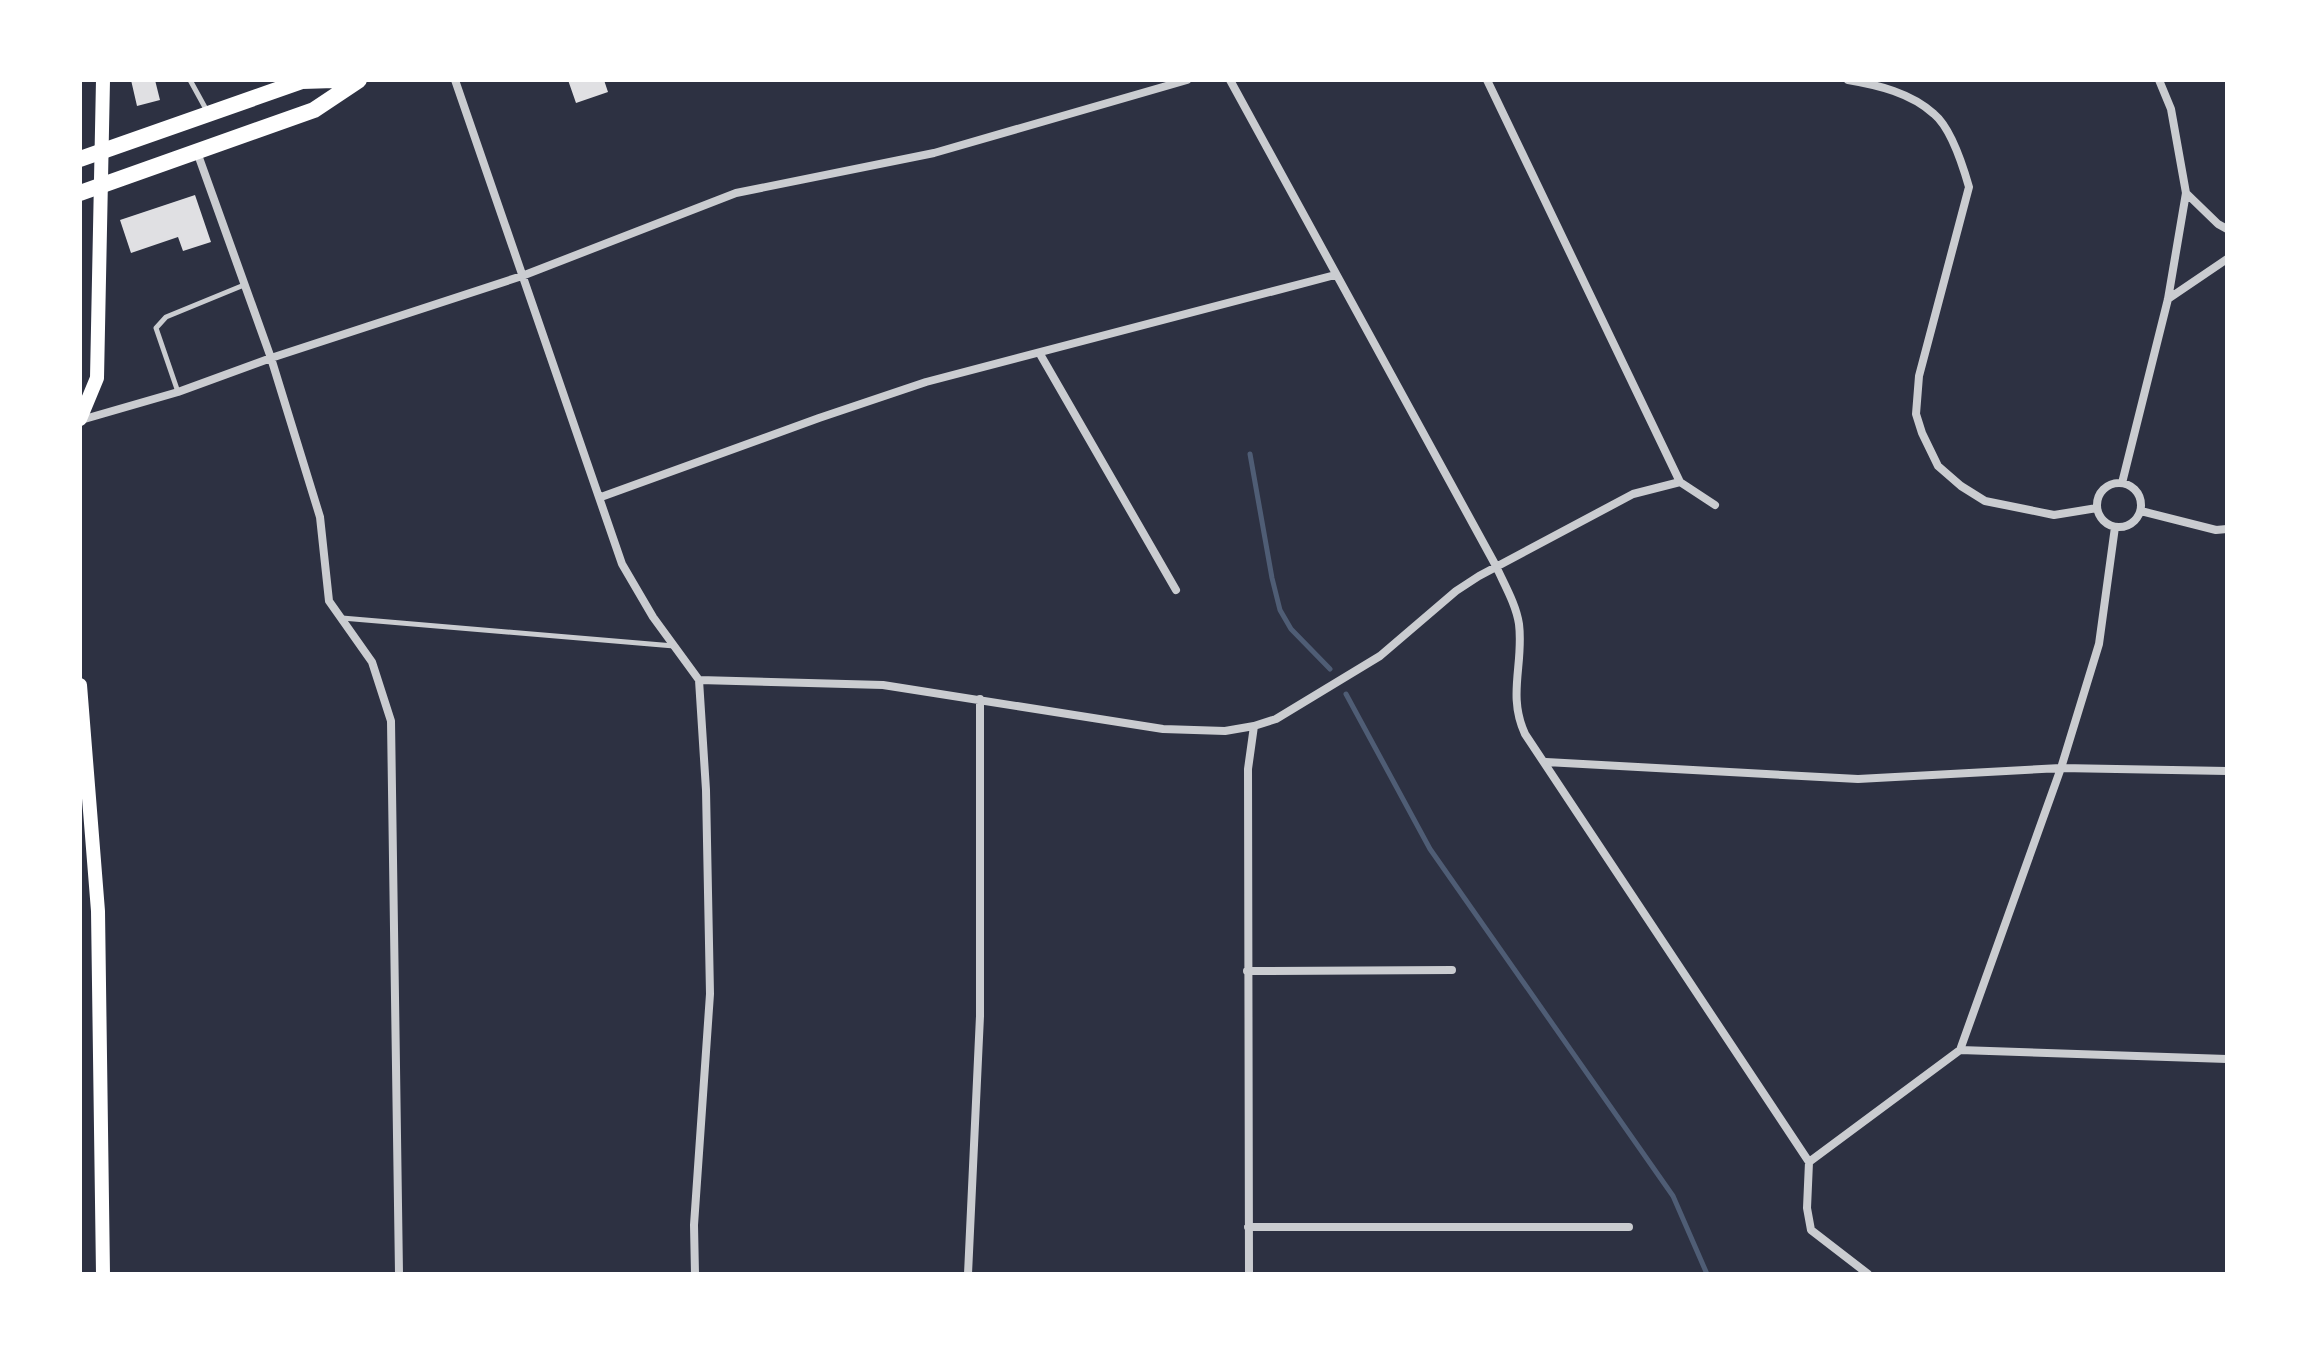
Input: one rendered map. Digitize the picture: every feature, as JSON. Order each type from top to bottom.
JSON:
[{"type":"main road","points":[[80,420],[97,378],[103,80]]},
{"type":"main road","points":[[80,159],[302,81],[334,80]]},
{"type":"main road","points":[[80,193],[314,110],[359,80]]},
{"type":"main road","points":[[80,685],[98,911],[103,1274]]},
{"type":"street","points":[[455,80],[622,564],[653,617],[699,680],[706,790],[710,994],[694,1225],[695,1274]]},
{"type":"street","points":[[80,420],[178,392],[271,358],[522,276],[736,193],[934,153],[1187,80]]},
{"type":"street","points":[[1230,80],[1496,566],[1519,621],[1517,716],[1525,734],[1809,1162],[1807,1208],[1811,1230],[1868,1274]]},
{"type":"street","points":[[1487,80],[1680,482],[1715,505]]},
{"type":"street","points":[[1848,80],[1888,87],[1936,114],[1960,156],[1969,187],[1919,376],[1916,414],[1938,466],[1985,501],[2054,515],[2097,508]]},
{"type":"street","points":[[2122,483],[2168,299],[2186,193],[2171,109],[2159,80]]},
{"type":"street","points":[[197,152],[271,358],[320,517],[329,601],[372,662],[391,721],[399,1274]]},
{"type":"street","points":[[2186,193],[2227,229]]},
{"type":"street","points":[[2168,299],[2227,259]]},
{"type":"street","points":[[601,497],[926,382],[1335,275]]},
{"type":"street","points":[[1040,354],[1176,590]]},
{"type":"street","points":[[699,680],[883,685],[1163,729],[1225,731],[1254,726],[1276,719],[1380,656],[1456,591],[1496,566],[1633,494],[1680,482]]},
{"type":"street","points":[[2114,483],[2122,483],[2135,489],[2140,496],[2141,511],[2132,524],[2115,527],[2100,518],[2097,508],[2101,491],[2114,483]]},
{"type":"street","points":[[2141,511],[2216,530],[2227,529]]},
{"type":"street","points":[[1809,1162],[1960,1050],[2061,768],[2099,644],[2115,527]]},
{"type":"street","points":[[968,1274],[980,1016],[980,699]]},
{"type":"street","points":[[1249,1274],[1248,769],[1254,726]]},
{"type":"street","points":[[1546,762],[1858,779],[2061,768],[2227,771]]},
{"type":"street","points":[[1247,971],[1452,970]]},
{"type":"street","points":[[1960,1050],[2227,1059]]},
{"type":"street","points":[[1248,1227],[1629,1227]]},
{"type":"lane","points":[[190,80],[209,113]]},
{"type":"lane","points":[[178,392],[156,328],[166,317],[245,285]]},
{"type":"lane","points":[[341,618],[675,646]]},
{"type":"building","points":[[131,80],[155,80],[160,100],[137,106]]},
{"type":"building","points":[[568,80],[604,80],[608,92],[576,103]]},
{"type":"building","points":[[195,195],[211,242],[183,251],[178,237],[131,253],[120,220]]},
{"type":"waterway","points":[[1250,454],[1280,610],[1291,629],[1330,669]]},
{"type":"waterway","points":[[1346,694],[1430,849],[1673,1196],[1707,1274]]}]
